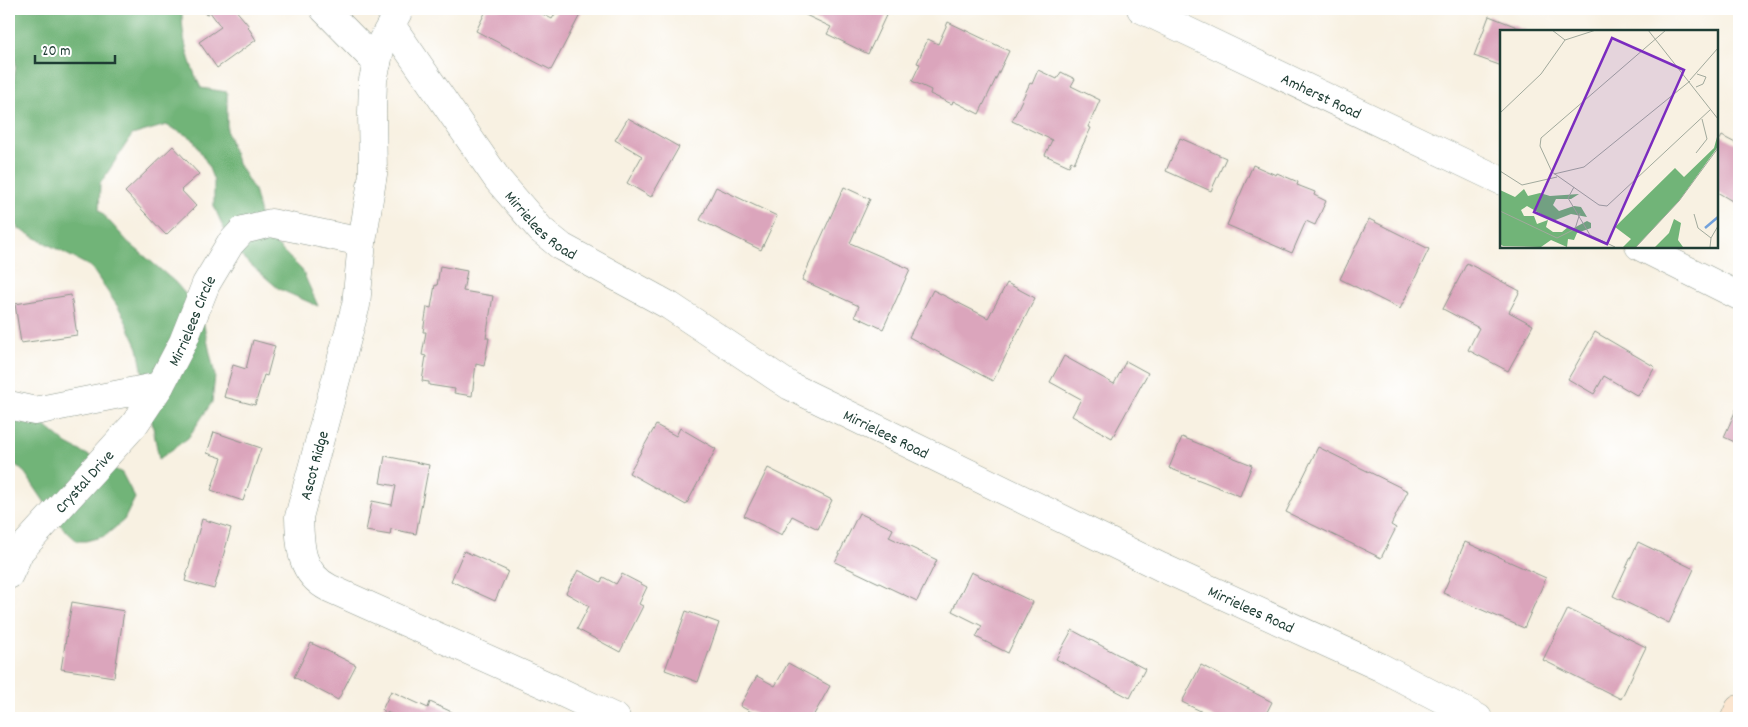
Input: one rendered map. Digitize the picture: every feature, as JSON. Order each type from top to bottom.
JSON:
[{"type":"main road","points":[[1735,718],[1739,709]]},
{"type":"street","points":[[324,9],[377,63]]},
{"type":"street","name":"Amherst Road","points":[[1141,9],[1500,180]]},
{"type":"street","name":"Ascot Ridge","points":[[396,17],[382,41],[373,80],[373,174],[362,242],[356,305],[299,518],[300,549],[308,568],[322,585],[616,718]]},
{"type":"street","name":"Mirrielees Road","points":[[396,17],[498,180],[541,230],[562,247],[670,306],[790,386],[1161,567],[1380,667],[1478,718]]},
{"type":"street","name":"Mirrielees Circle","points":[[160,386],[183,342],[206,284],[230,244],[243,230],[272,223],[362,242]]},
{"type":"street","points":[[1643,248],[1739,296]]},
{"type":"street","points":[[9,405],[35,411],[160,386]]},
{"type":"street","name":"Crystal Drive","points":[[9,575],[20,551],[134,425],[160,386]]},
{"type":"green space","points":[[13,9],[182,9],[187,50],[201,88],[227,92],[227,132],[237,162],[254,190],[261,218],[269,237],[302,270],[318,306],[279,289],[243,258],[223,227],[214,206],[214,181],[207,163],[192,138],[166,125],[132,135],[100,184],[99,210],[128,242],[175,282],[201,312],[215,376],[212,402],[188,438],[159,459],[138,348],[122,313],[91,267],[19,229],[9,215],[9,115],[16,65],[10,31]]},
{"type":"green space","points":[[9,396],[67,444],[122,473],[135,498],[124,520],[105,536],[86,541],[77,541],[60,525],[25,473],[9,459]]},
{"type":"building","points":[[202,9],[235,9],[249,26],[256,40],[217,68],[199,42],[221,27],[210,12],[206,15]]},
{"type":"building","points":[[487,9],[533,9],[552,19],[558,9],[577,9],[582,11],[551,70],[476,31]]},
{"type":"building","points":[[793,9],[889,9],[868,54],[827,34],[831,27]]},
{"type":"building","points":[[1489,16],[1524,30],[1500,30],[1500,65],[1474,56]]},
{"type":"building","points":[[948,22],[1009,51],[979,114],[953,101],[952,104],[930,94],[931,90],[912,81],[920,64],[917,63],[928,39],[938,44]]},
{"type":"building","points":[[1038,70],[1057,79],[1061,72],[1075,79],[1071,86],[1100,100],[1088,127],[1091,128],[1074,163],[1071,161],[1069,166],[1045,155],[1052,140],[1012,121]]},
{"type":"building","points":[[628,118],[679,147],[651,197],[627,183],[642,156],[615,140]]},
{"type":"building","points":[[1722,136],[1739,145],[1739,205],[1718,193],[1718,143]]},
{"type":"building","points":[[1180,138],[1226,158],[1211,191],[1166,171]]},
{"type":"building","points":[[173,146],[199,174],[181,190],[196,206],[166,235],[125,192]]},
{"type":"building","points":[[1253,165],[1298,182],[1297,185],[1315,192],[1314,195],[1326,201],[1315,225],[1306,221],[1292,253],[1227,225]]},
{"type":"building","points":[[716,187],[777,216],[761,250],[700,220]]},
{"type":"building","points":[[844,187],[870,199],[850,243],[910,269],[883,329],[855,316],[859,306],[802,280]]},
{"type":"building","points":[[1369,219],[1429,249],[1400,309],[1340,279]]},
{"type":"building","points":[[1467,263],[1520,291],[1509,312],[1533,325],[1508,371],[1468,350],[1479,328],[1443,309]]},
{"type":"building","points":[[440,266],[467,271],[463,291],[493,296],[486,338],[489,338],[484,366],[476,364],[472,396],[454,393],[455,389],[429,385],[429,382],[422,381],[426,356],[422,355],[426,332],[423,332],[427,307],[431,308]]},
{"type":"building","points":[[1007,283],[1035,298],[993,381],[909,337],[933,290],[988,318]]},
{"type":"building","points":[[71,295],[77,335],[21,343],[15,304]]},
{"type":"building","points":[[1595,332],[1655,367],[1638,396],[1604,376],[1594,394],[1568,379]]},
{"type":"building","points":[[253,340],[275,346],[267,376],[264,375],[255,405],[224,397],[233,365],[246,369]]},
{"type":"building","points":[[1064,356],[1114,384],[1126,361],[1148,373],[1112,438],[1072,416],[1081,399],[1050,382]]},
{"type":"building","points":[[1739,403],[1739,444],[1724,437]]},
{"type":"building","points":[[656,425],[676,436],[680,428],[716,449],[686,505],[629,473]]},
{"type":"building","points":[[214,432],[261,448],[243,501],[211,490],[222,458],[207,453]]},
{"type":"building","points":[[1182,437],[1252,465],[1240,496],[1169,468]]},
{"type":"building","points":[[1318,447],[1408,491],[1391,525],[1396,528],[1381,558],[1286,512]]},
{"type":"building","points":[[385,456],[429,465],[416,534],[391,529],[390,535],[366,531],[372,501],[392,505],[396,486],[380,483]]},
{"type":"building","points":[[768,468],[832,500],[818,529],[792,516],[782,535],[744,516]]},
{"type":"building","points":[[859,513],[893,529],[889,537],[937,560],[917,601],[835,562]]},
{"type":"building","points":[[202,519],[231,528],[214,589],[185,581]]},
{"type":"building","points":[[1465,542],[1546,578],[1524,628],[1443,593]]},
{"type":"building","points":[[1638,542],[1694,569],[1669,623],[1613,596]]},
{"type":"building","points":[[464,551],[508,571],[495,601],[451,581]]},
{"type":"building","points":[[578,570],[601,582],[603,577],[616,584],[622,574],[647,587],[639,604],[643,606],[620,652],[577,629],[589,606],[566,593]]},
{"type":"building","points":[[971,572],[1033,602],[1008,653],[976,637],[982,626],[952,611]]},
{"type":"building","points":[[72,602],[124,611],[114,677],[61,669]]},
{"type":"building","points":[[1568,609],[1646,647],[1621,699],[1543,660]]},
{"type":"building","points":[[686,611],[719,623],[698,682],[665,670]]},
{"type":"building","points":[[1072,630],[1145,669],[1130,698],[1056,659]]},
{"type":"building","points":[[311,643],[356,665],[338,700],[294,677]]},
{"type":"building","points":[[788,663],[830,686],[812,718],[763,718],[740,706],[757,676],[775,686]]},
{"type":"building","points":[[1201,665],[1272,702],[1264,718],[1215,718],[1182,702]]},
{"type":"building","points":[[391,691],[428,708],[430,702],[454,713],[452,718],[400,718],[382,710]]}]
